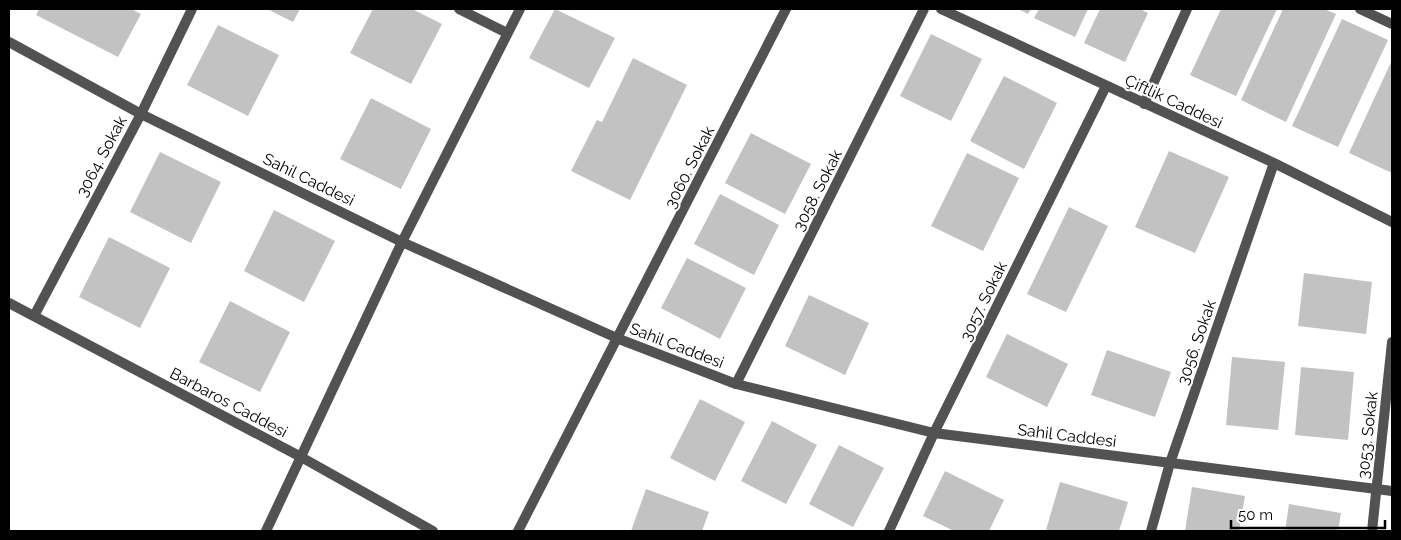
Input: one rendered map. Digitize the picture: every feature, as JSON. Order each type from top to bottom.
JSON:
[{"type":"street","name":"3064. Sokak","points":[[34,316],[140,114],[192,9]]},
{"type":"street","points":[[459,9],[507,33]]},
{"type":"street","points":[[266,531],[402,242],[520,9]]},
{"type":"street","name":"3060. Sokak","points":[[518,531],[619,339],[786,9]]},
{"type":"street","name":"3058. Sokak","points":[[736,384],[924,9]]},
{"type":"street","name":"Çiftlik Caddesi","points":[[941,9],[1274,163],[1392,222]]},
{"type":"street","points":[[1144,104],[1187,9]]},
{"type":"street","points":[[1360,9],[1392,24]]},
{"type":"street","name":"Sahil Caddesi","points":[[9,42],[140,114],[402,242],[619,339],[736,384],[934,433],[1392,491]]},
{"type":"street","name":"3057. Sokak","points":[[889,531],[934,433],[1106,86]]},
{"type":"street","name":"3056. Sokak","points":[[1151,531],[1170,463],[1274,163]]},
{"type":"street","name":"Barbaros Caddesi","points":[[9,303],[301,457],[433,531]]},
{"type":"street","name":"3053. Sokak","points":[[1372,531],[1392,342]]},
{"type":"building","points":[[39,9],[131,9],[141,14],[118,57],[36,15]]},
{"type":"building","points":[[267,9],[300,9],[293,22]]},
{"type":"building","points":[[373,9],[412,9],[442,24],[411,84],[350,53]]},
{"type":"building","points":[[555,9],[615,38],[589,88],[529,58]]},
{"type":"building","points":[[1018,9],[1031,9],[1028,14]]},
{"type":"building","points":[[1039,9],[1088,9],[1075,37],[1034,18]]},
{"type":"building","points":[[1100,9],[1140,9],[1148,13],[1125,62],[1084,43]]},
{"type":"building","points":[[1221,9],[1277,9],[1236,96],[1190,75]]},
{"type":"building","points":[[1283,9],[1324,9],[1336,14],[1286,122],[1241,100]]},
{"type":"building","points":[[1342,19],[1388,40],[1338,147],[1292,126]]},
{"type":"building","points":[[218,25],[279,55],[248,116],[187,85]]},
{"type":"building","points":[[931,34],[982,59],[951,121],[900,96]]},
{"type":"building","points":[[633,58],[687,85],[630,200],[571,171],[597,120],[602,122]]},
{"type":"building","points":[[1392,60],[1392,173],[1349,153]]},
{"type":"building","points":[[1004,76],[1057,103],[1024,169],[970,141]]},
{"type":"building","points":[[371,98],[431,129],[401,189],[340,159]]},
{"type":"building","points":[[751,133],[811,164],[785,214],[725,183]]},
{"type":"building","points":[[1169,151],[1229,177],[1195,253],[1135,227]]},
{"type":"building","points":[[160,152],[221,182],[191,243],[130,212]]},
{"type":"building","points":[[967,153],[1019,178],[983,251],[931,226]]},
{"type":"building","points":[[720,194],[779,225],[754,275],[694,244]]},
{"type":"building","points":[[1069,207],[1108,226],[1066,312],[1027,294]]},
{"type":"building","points":[[274,210],[335,241],[304,302],[244,271]]},
{"type":"building","points":[[109,237],[170,268],[140,328],[79,297]]},
{"type":"building","points":[[687,258],[746,288],[720,339],[661,308]]},
{"type":"building","points":[[1304,273],[1372,282],[1366,334],[1298,326]]},
{"type":"building","points":[[809,295],[869,323],[845,375],[785,346]]},
{"type":"building","points":[[230,301],[290,332],[260,392],[199,362]]},
{"type":"building","points":[[1007,334],[1068,364],[1047,407],[986,377]]},
{"type":"building","points":[[1107,350],[1171,372],[1155,417],[1091,395]]},
{"type":"building","points":[[1232,357],[1285,362],[1278,430],[1226,425]]},
{"type":"building","points":[[1301,367],[1354,372],[1348,440],[1295,435]]},
{"type":"building","points":[[700,399],[745,422],[715,481],[670,458]]},
{"type":"building","points":[[772,421],[817,445],[786,504],[741,481]]},
{"type":"building","points":[[839,445],[884,468],[853,527],[809,504]]},
{"type":"building","points":[[945,471],[1004,500],[989,531],[954,531],[923,516]]},
{"type":"building","points":[[1060,482],[1128,502],[1119,531],[1046,530]]},
{"type":"building","points":[[1192,487],[1245,496],[1239,531],[1185,531]]},
{"type":"building","points":[[646,489],[709,512],[702,531],[631,531]]},
{"type":"building","points":[[1289,504],[1341,513],[1338,531],[1285,531]]}]
